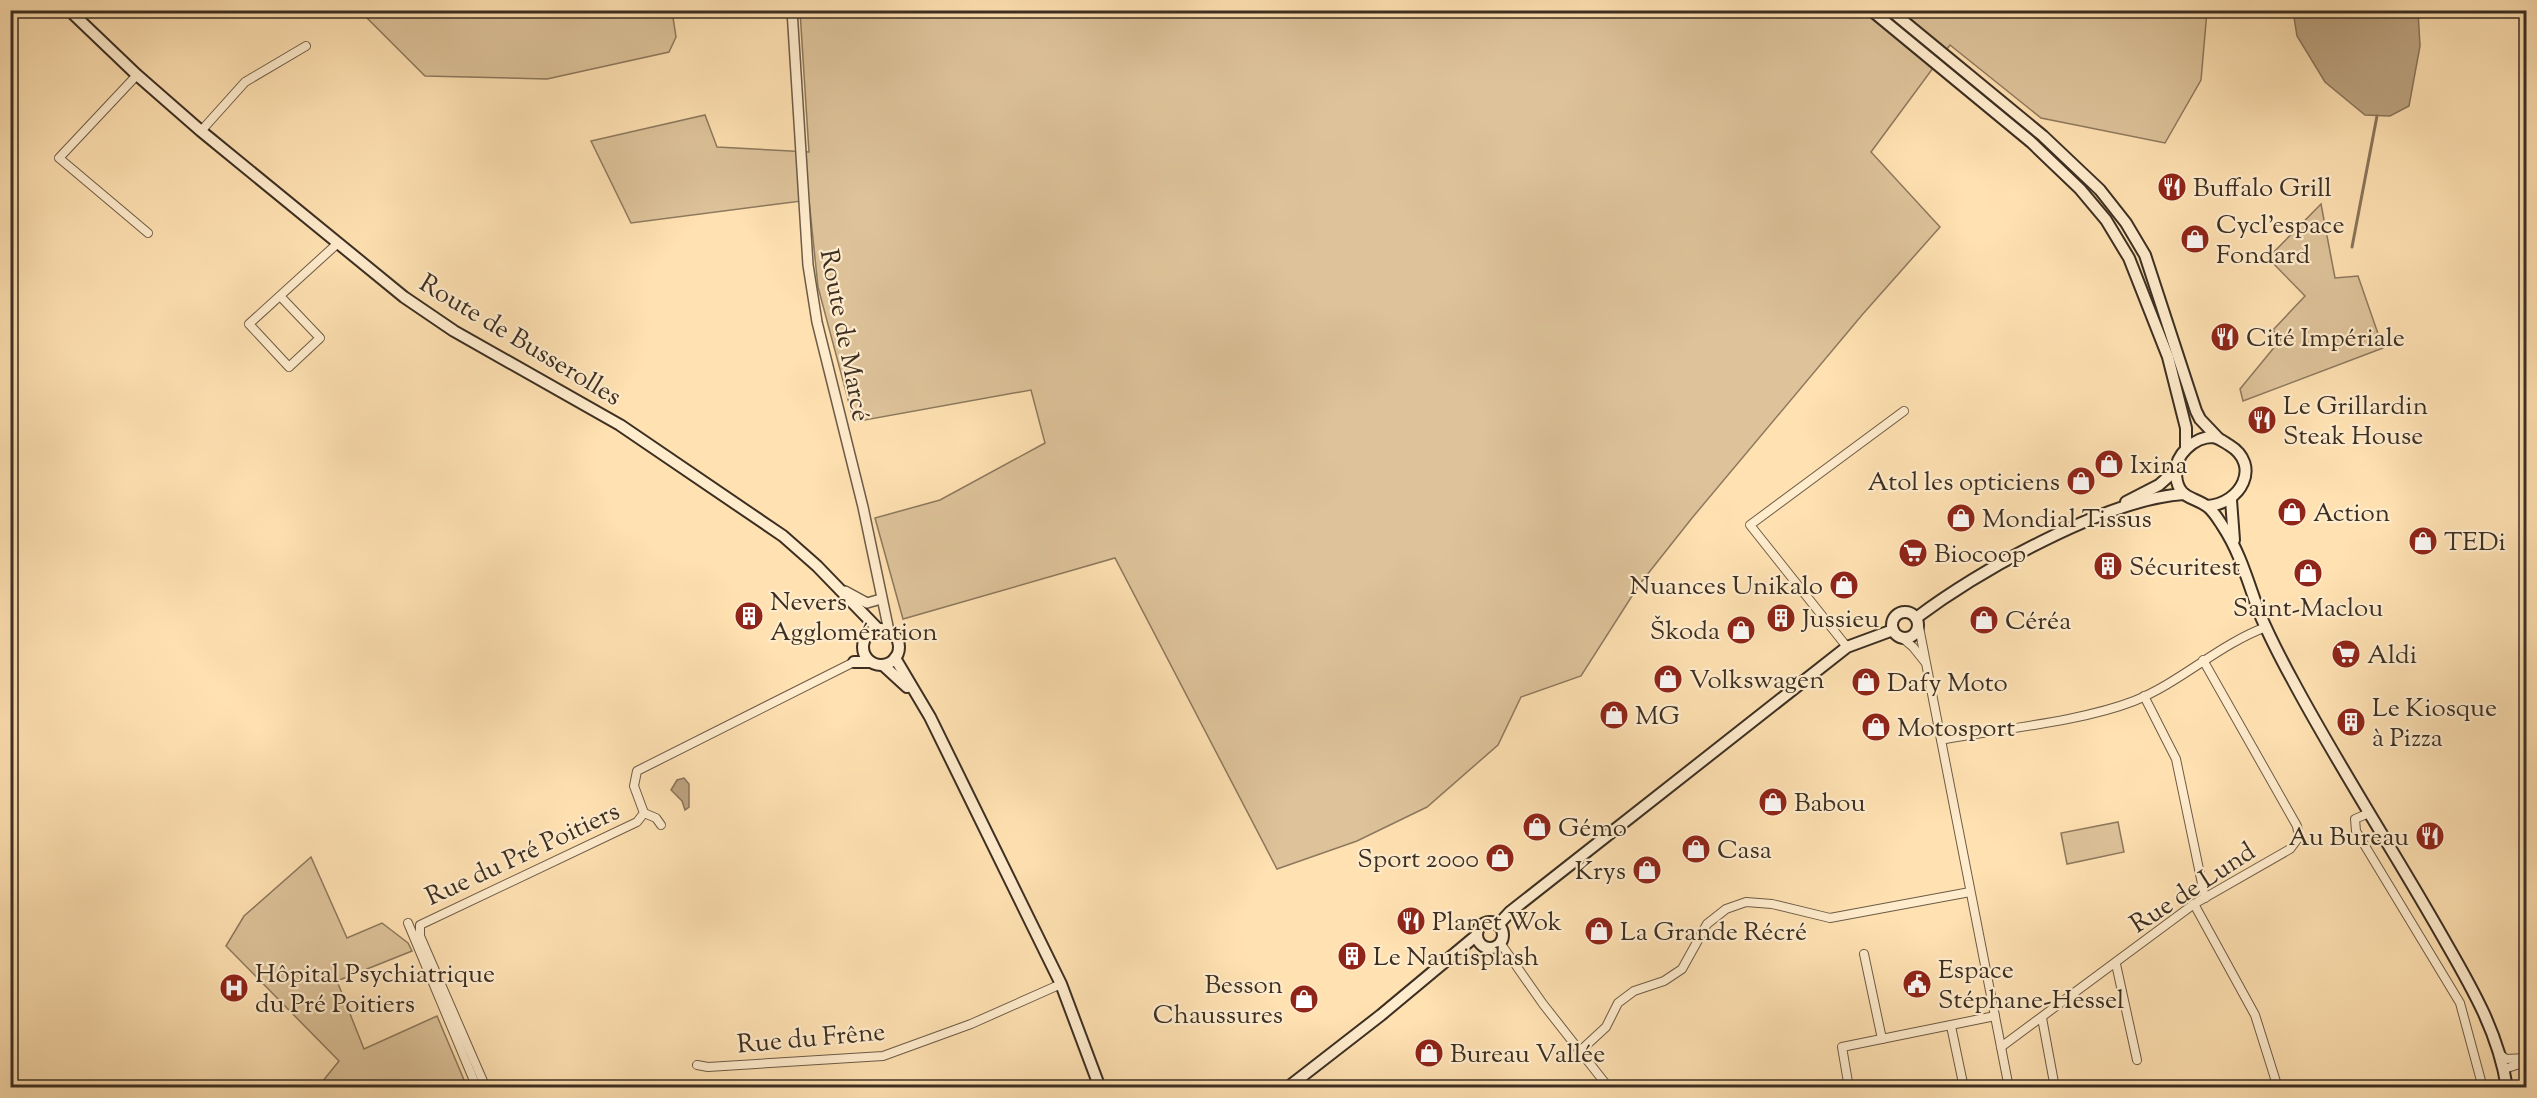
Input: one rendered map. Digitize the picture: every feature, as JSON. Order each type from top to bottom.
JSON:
[{"type":"main road","name":"Route de Busserolles","points":[[69,10],[137,75],[201,131],[404,297],[454,331],[577,398],[783,536],[837,586],[878,631]]},
{"type":"main road","points":[[1871,10],[2031,141],[2080,189],[2106,220],[2129,258],[2146,297],[2181,402],[2186,428],[2186,447],[2176,470],[2158,485],[2102,515]]},
{"type":"main road","points":[[1890,10],[2039,132],[2078,168],[2127,223],[2145,255],[2196,411],[2200,419],[2218,438],[2236,449],[2243,463],[2244,481],[2231,500],[2218,506],[2207,506],[2189,499],[2184,494],[2178,485],[2176,470]]},
{"type":"main road","points":[[2186,447],[2202,438],[2218,438]]},
{"type":"main road","points":[[1498,925],[1510,912],[1847,647],[1879,633],[1897,633],[1908,637],[1915,633],[1917,620],[1967,583],[2067,530],[2102,515],[2162,495],[2184,494]]},
{"type":"main road","points":[[2231,500],[2234,543]]},
{"type":"main road","points":[[2207,506],[2234,543],[2266,627],[2312,716],[2488,1019],[2501,1055],[2507,1088]]},
{"type":"main road","points":[[1897,633],[1893,621],[1901,613],[1909,613],[1917,620]]},
{"type":"main road","points":[[854,662],[878,631],[898,643],[895,658],[930,717],[1061,984],[1100,1088]]},
{"type":"main road","points":[[864,650],[871,662]]},
{"type":"main road","points":[[883,665],[895,658]]},
{"type":"main road","points":[[854,662],[883,665],[918,698]]},
{"type":"main road","points":[[1287,1088],[1462,950],[1477,935],[1480,927],[1486,923],[1498,925],[1503,932],[1500,944],[1493,948],[1462,950]]},
{"type":"main road","points":[[1477,935],[1485,947]]},
{"type":"main road","points":[[2477,999],[2504,1069]]},
{"type":"main road","points":[[2484,1019],[2500,1088]]},
{"type":"street","name":"Route de Marcé","points":[[792,10],[808,265],[817,322],[881,595],[878,631]]},
{"type":"street","points":[[201,131],[245,82],[306,46]]},
{"type":"street","points":[[137,75],[59,158],[148,233]]},
{"type":"street","points":[[280,296],[320,338],[289,367],[249,324],[338,243]]},
{"type":"street","points":[[1847,647],[1750,525],[1904,411]]},
{"type":"street","points":[[837,586],[863,602],[881,595]]},
{"type":"street","points":[[1917,620],[2009,1088]]},
{"type":"street","points":[[1941,740],[2081,715],[2144,696],[2245,635],[2266,627]]},
{"type":"street","points":[[1897,633],[1926,663]]},
{"type":"street","name":"Rue de Lund","points":[[2001,1047],[2194,904],[2290,849],[2299,837],[2297,826],[2203,660]]},
{"type":"street","name":"Rue du Pré Poitiers","points":[[477,1088],[408,923],[420,925],[637,822],[644,813],[634,786],[637,771],[854,662]]},
{"type":"street","points":[[2144,696],[2176,759],[2205,898]]},
{"type":"street","points":[[644,813],[656,818],[661,825]]},
{"type":"street","points":[[2369,813],[2355,819],[2356,831],[2460,1003],[2483,1088]]},
{"type":"street","points":[[1580,1051],[1606,1027],[1618,1003],[1634,991],[1664,981],[1682,969],[1707,924],[1726,909],[1746,902],[1830,918],[1970,892]]},
{"type":"street","points":[[2194,904],[2255,1014],[2278,1088]]},
{"type":"street","name":"Rue du Pré Poitiers","points":[[420,925],[420,936],[486,1088]]},
{"type":"street","points":[[1500,944],[1609,1088]]},
{"type":"street","points":[[1864,954],[1882,1039]]},
{"type":"street","points":[[2116,964],[2137,1060]]},
{"type":"street","name":"Rue du Frêne","points":[[697,1065],[708,1067],[883,1056],[971,1024],[1061,984]]},
{"type":"street","points":[[1849,1088],[1842,1047],[1995,1016]]},
{"type":"street","points":[[2042,1018],[2055,1088]]},
{"type":"street","points":[[1951,1026],[1964,1088]]},
{"type":"street","points":[[2501,1055],[2506,1059],[2526,1060]]},
{"type":"street","points":[[2504,1069],[2526,1060]]},
{"type":"shaded area","points":[[360,11],[672,11],[676,37],[669,52],[547,79],[425,76]]},
{"type":"shaded area","points":[[800,11],[2207,11],[2201,80],[2165,143],[2041,118],[1950,45],[1871,152],[1940,227],[1862,315],[1692,518],[1639,585],[1581,676],[1521,697],[1498,745],[1427,807],[1357,841],[1277,869],[1115,558],[903,619],[875,518],[940,500],[1045,443],[1031,390],[854,422],[818,287],[809,200],[631,223],[591,141],[705,115],[717,147],[809,152]]},
{"type":"shaded area","points":[[2293,11],[2418,11],[2420,46],[2409,106],[2390,116],[2365,115],[2325,82],[2297,36]]},
{"type":"shaded area","points":[[2321,204],[2335,278],[2358,276],[2383,348],[2243,401],[2240,389],[2281,339],[2273,330],[2305,296],[2268,258]]},
{"type":"shaded area","points":[[684,778],[689,784],[689,807],[685,810],[682,801],[671,790],[677,780]]},
{"type":"shaded area","points":[[2118,822],[2124,852],[2067,864],[2061,833]]},
{"type":"shaded area","points":[[311,857],[347,938],[382,923],[408,943],[412,951],[337,981],[364,1049],[437,1016],[467,1087],[318,1087],[339,1061],[226,946],[244,916]]},
{"type":"waterway","points":[[2352,247],[2377,116]]},
{"type":"place","name":"Buffalo Grill","points":[[2172,187]]},
{"type":"place","name":"Cycl’espace Fondard","points":[[2195,239]]},
{"type":"place","name":"Cité Impériale","points":[[2225,337]]},
{"type":"place","name":"Le Grillardin Steak House","points":[[2262,420]]},
{"type":"place","name":"Ixina","points":[[2109,464]]},
{"type":"place","name":"Atol les opticiens","points":[[2081,481]]},
{"type":"place","name":"Action","points":[[2292,512]]},
{"type":"place","name":"Mondial Tissus","points":[[1961,518]]},
{"type":"place","name":"TEDi","points":[[2423,541]]},
{"type":"place","name":"Biocoop","points":[[1913,553]]},
{"type":"place","name":"Sécuritest","points":[[2108,566]]},
{"type":"place","name":"Saint-Maclou","points":[[2308,573]]},
{"type":"place","name":"Nuances Unikalo","points":[[1844,585]]},
{"type":"place","name":"Nevers Agglomération","points":[[749,616]]},
{"type":"place","name":"Jussieu","points":[[1781,618]]},
{"type":"place","name":"Céréa","points":[[1984,620]]},
{"type":"place","name":"Škoda","points":[[1741,630]]},
{"type":"place","name":"Aldi","points":[[2346,654]]},
{"type":"place","name":"Volkswagen","points":[[1668,679]]},
{"type":"place","name":"Dafy Moto","points":[[1866,682]]},
{"type":"place","name":"MG","points":[[1614,715]]},
{"type":"place","name":"Le Kiosque à Pizza","points":[[2351,722]]},
{"type":"place","name":"Motosport","points":[[1876,727]]},
{"type":"place","name":"Babou","points":[[1773,802]]},
{"type":"place","name":"Gémo","points":[[1537,827]]},
{"type":"place","name":"Au Bureau","points":[[2430,836]]},
{"type":"place","name":"Casa","points":[[1696,849]]},
{"type":"place","name":"Sport 2000","points":[[1500,858]]},
{"type":"place","name":"Krys","points":[[1647,870]]},
{"type":"place","name":"Planet Wok","points":[[1411,921]]},
{"type":"place","name":"La Grande Récré","points":[[1599,931]]},
{"type":"place","name":"Le Nautisplash","points":[[1352,956]]},
{"type":"place","name":"Espace Stéphane-Hessel","points":[[1917,984]]},
{"type":"place","name":"Hôpital Psychiatrique du Pré Poitiers","points":[[234,988]]},
{"type":"place","name":"Besson Chaussures","points":[[1304,999]]},
{"type":"place","name":"Bureau Vallée","points":[[1429,1053]]}]
